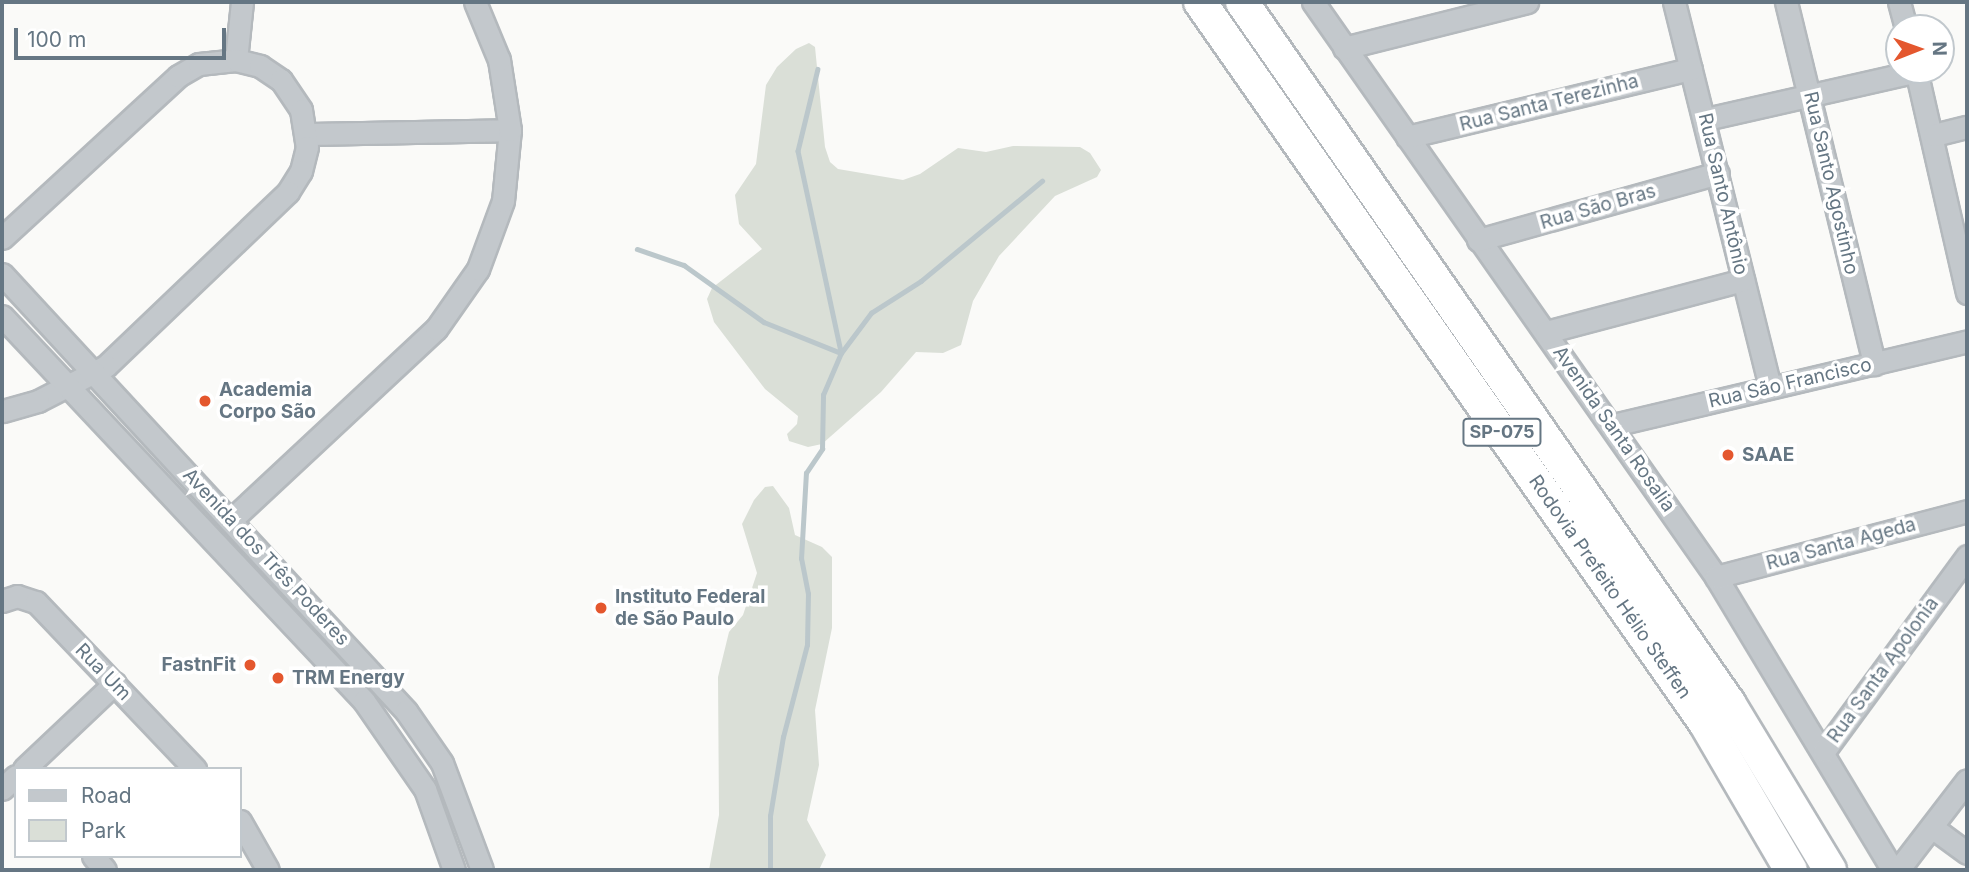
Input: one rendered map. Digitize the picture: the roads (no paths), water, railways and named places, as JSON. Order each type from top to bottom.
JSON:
[{"type":"highway","name":"Rodovia Prefeito Hélio Steffen","points":[[1200,2],[1705,723],[1791,870]]},
{"type":"highway","name":"Rodovia Prefeito Hélio Steffen","points":[[1242,2],[1729,703],[1830,870]]},
{"type":"street","points":[[236,60],[242,2]]},
{"type":"street","points":[[231,520],[453,309],[478,269],[496,225],[507,178],[510,130],[499,60],[475,2]]},
{"type":"street","name":"Avenida Santa Rosalia","points":[[1313,2],[1478,240],[1613,425],[1716,578],[1895,870]]},
{"type":"street","points":[[1344,48],[1527,2]]},
{"type":"street","name":"Rua Santo Antônio","points":[[1674,2],[1706,119],[1770,386]]},
{"type":"street","name":"Rua Santo Agostinho","points":[[1786,2],[1874,364]]},
{"type":"street","points":[[2,238],[178,76],[200,64],[236,60],[260,66],[281,80],[296,99],[307,134],[305,159],[288,192],[96,373],[68,384],[38,401],[4,409]]},
{"type":"street","name":"Rua Santa Terezinha","points":[[1407,137],[1691,69]]},
{"type":"street","points":[[1706,119],[1885,79]]},
{"type":"street","points":[[1920,84],[1934,135],[1967,293]]},
{"type":"street","points":[[1934,135],[1967,127]]},
{"type":"street","points":[[307,134],[510,130]]},
{"type":"street","name":"Rua São Bras","points":[[1478,240],[1718,173]]},
{"type":"street","name":"Avenida dos Três Poderes","points":[[2,274],[231,520],[427,738],[456,797],[482,870]]},
{"type":"street","points":[[1546,332],[1743,280]]},
{"type":"street","name":"Avenida dos Três Poderes","points":[[2,316],[388,731],[425,789],[454,870]]},
{"type":"street","name":"Rua São Francisco","points":[[1613,425],[1967,341]]},
{"type":"street","name":"Rua Santa Ageda","points":[[1716,578],[1967,511]]},
{"type":"street","name":"Rua Santa Apolonia","points":[[1824,751],[1967,556]]},
{"type":"street","name":"Rua Um","points":[[2,601],[16,596],[36,602],[193,767]]},
{"type":"street","points":[[25,767],[115,683]]},
{"type":"street","points":[[1895,870],[1933,828],[1967,780]]},
{"type":"street","points":[[242,824],[268,870]]},
{"type":"street","points":[[1933,828],[1967,853]]},
{"type":"waterway","points":[[818,69],[798,151],[841,352]]},
{"type":"waterway","points":[[770,870],[770,816],[783,737],[807,645],[808,594],[801,559],[806,473],[822,449],[823,395],[841,353],[871,313],[921,281],[1042,181]]},
{"type":"waterway","points":[[637,249],[684,265],[764,322],[841,353]]},
{"type":"place","name":"Academia Corpo São","points":[[205,401]]},
{"type":"place","name":"SAAE","points":[[1728,455]]},
{"type":"place","name":"Instituto Federal de São Paulo","points":[[601,608]]},
{"type":"place","name":"FastnFit","points":[[250,665]]},
{"type":"place","name":"TRM Energy","points":[[278,678]]}]
